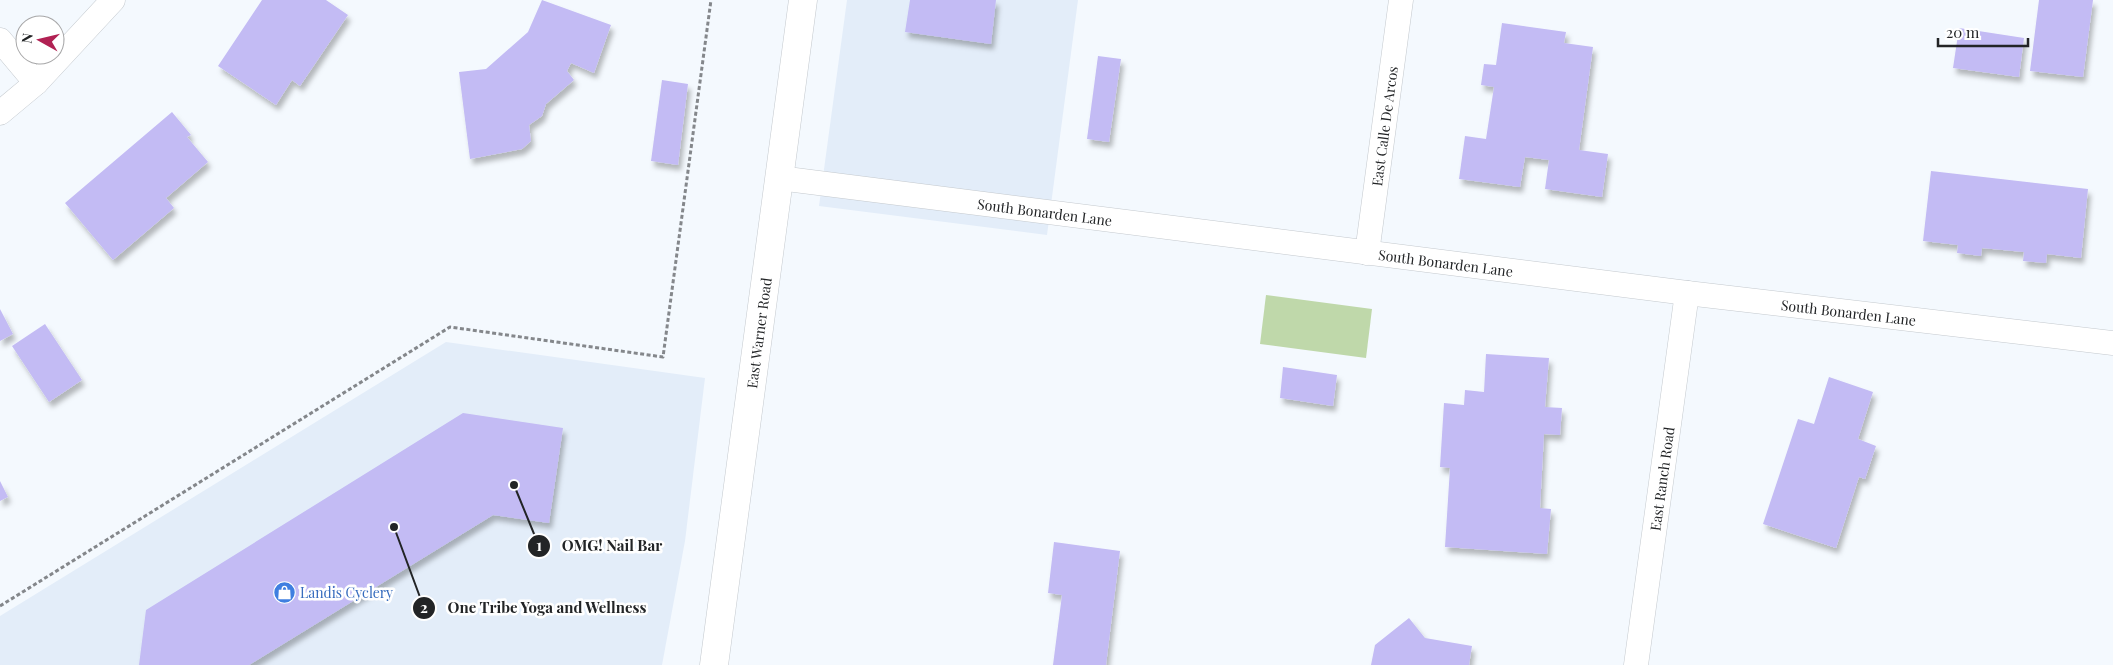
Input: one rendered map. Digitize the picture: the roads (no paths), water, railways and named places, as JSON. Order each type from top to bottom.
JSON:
[{"type":"main road","name":"East Warner Road","points":[[714,665],[803,0]]},
{"type":"street","points":[[0,113],[36,83],[113,0]]},
{"type":"street","name":"East Calle De Arcos","points":[[1367,252],[1401,0]]},
{"type":"street","points":[[0,40],[36,83]]},
{"type":"street","name":"South Bonarden Lane","points":[[779,178],[1687,293],[2113,343]]},
{"type":"street","name":"East Ranch Road","points":[[1636,665],[1687,293]]},
{"type":"place","name":"OMG! Nail Bar","points":[[514,485]]},
{"type":"place","name":"One Tribe Yoga and Wellness","points":[[394,527]]},
{"type":"place","name":"Landis Cyclery","points":[[284,592]]}]
